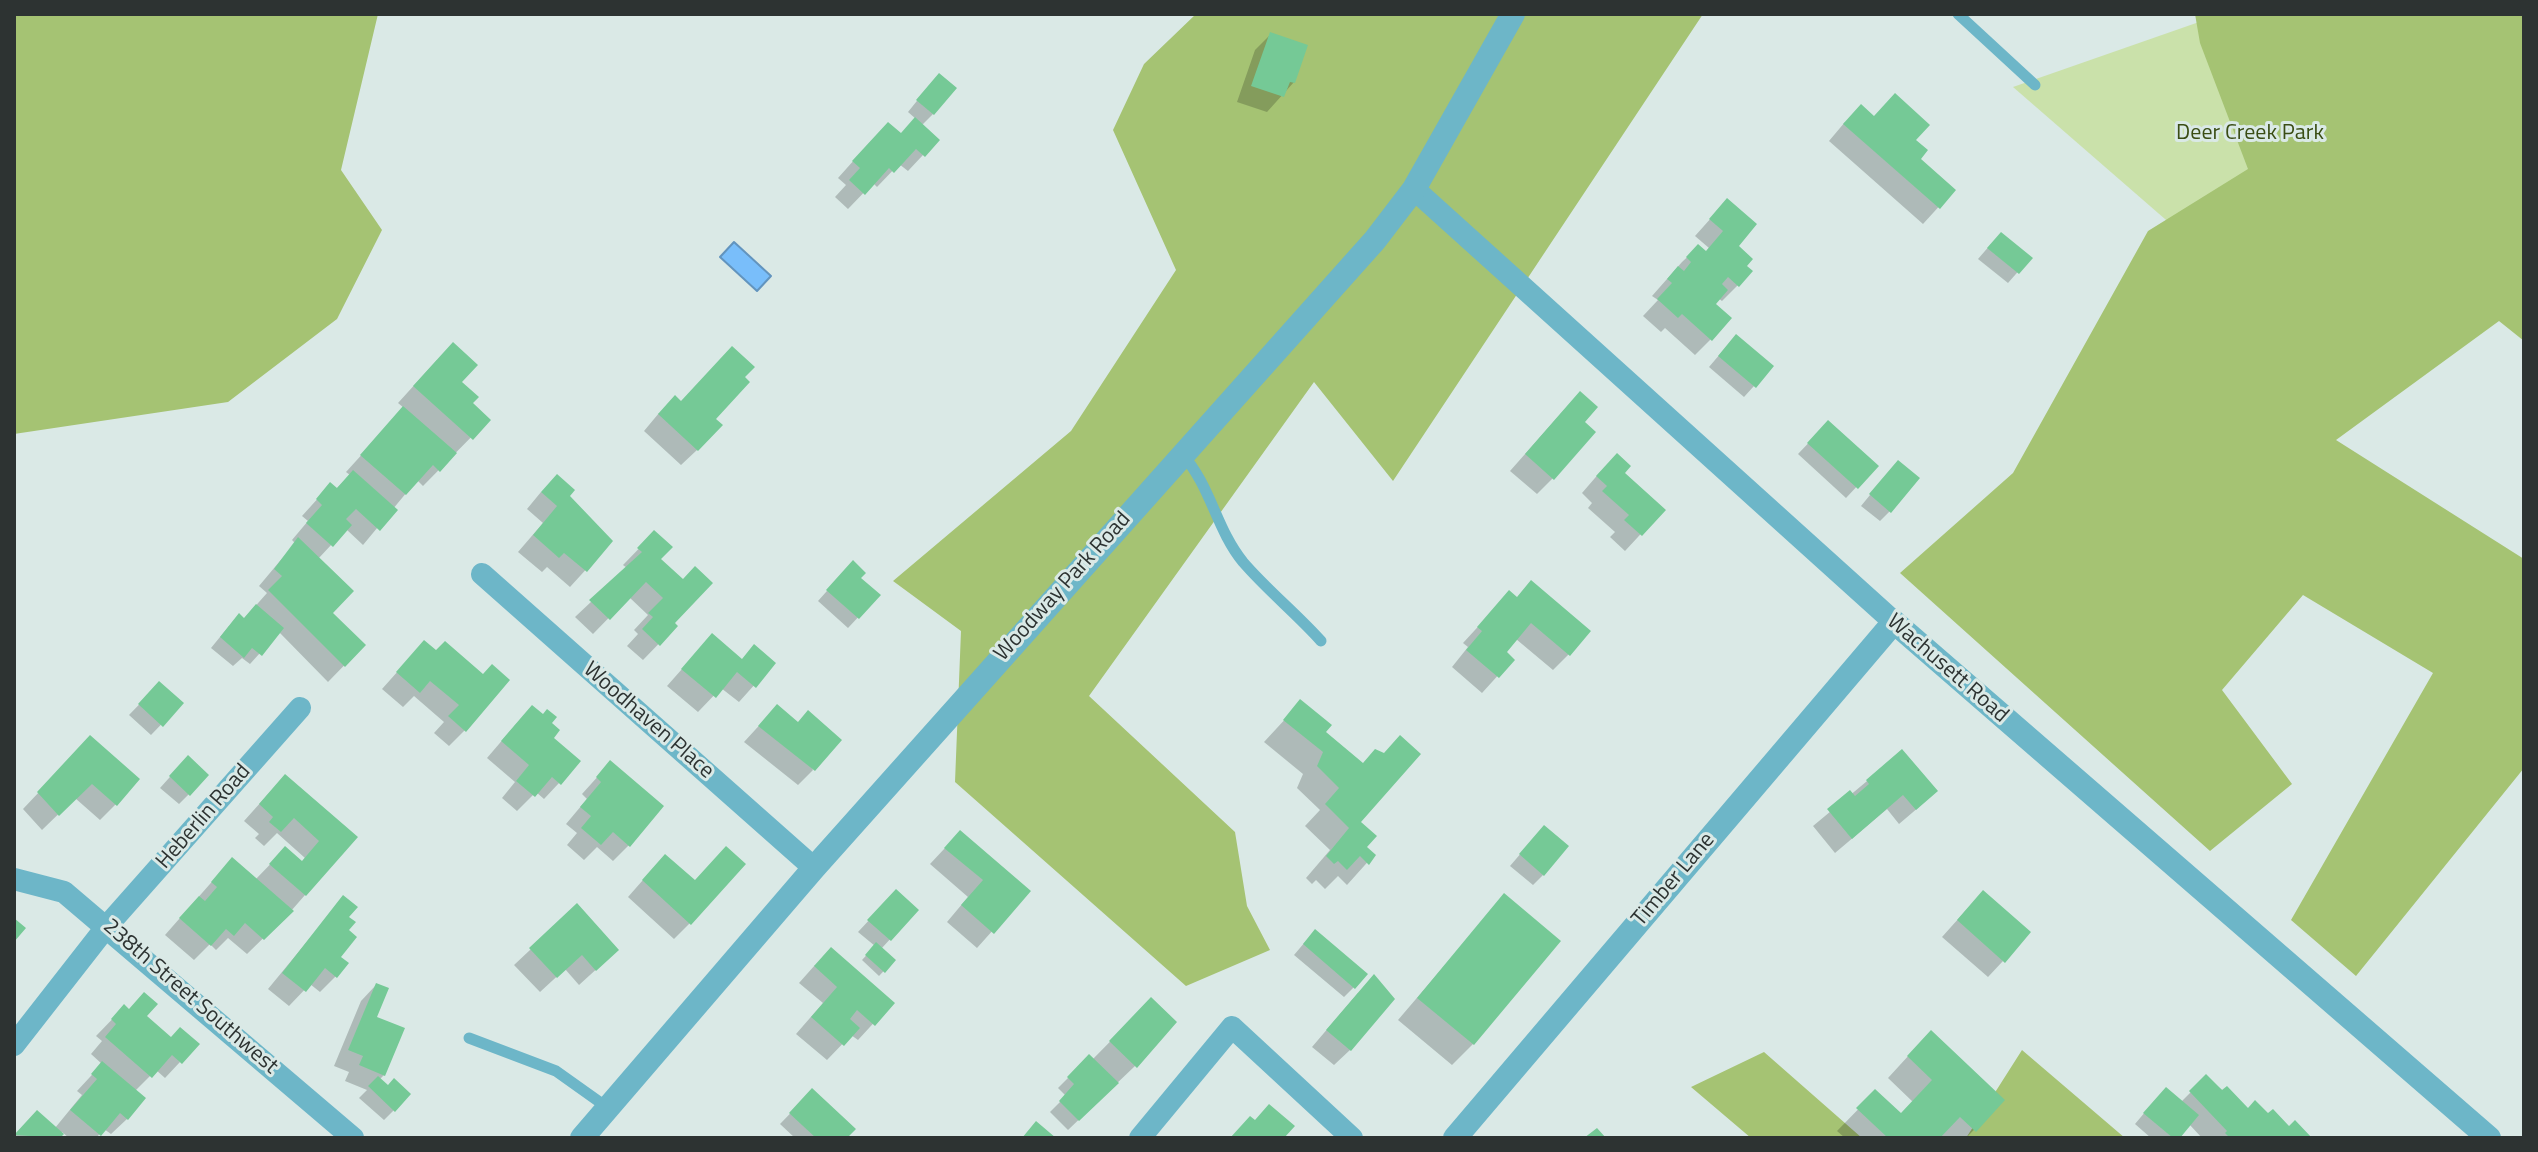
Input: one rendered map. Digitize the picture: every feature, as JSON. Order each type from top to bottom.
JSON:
[{"type":"street","name":"Woodway Park Road","points":[[582,1138],[814,868],[1375,240],[1414,189],[1513,14]]},
{"type":"street","name":"Wachusett Road","points":[[1414,189],[1894,622],[2489,1138]]},
{"type":"street","name":"Woodhaven Place","points":[[482,574],[814,868]]},
{"type":"street","name":"Timber Lane","points":[[1455,1138],[1894,622]]},
{"type":"street","name":"Heberlin Road","points":[[14,1045],[107,926],[300,708]]},
{"type":"street","name":"238th Street Southwest","points":[[14,879],[64,892],[353,1138]]},
{"type":"street","points":[[1140,1138],[1232,1027],[1352,1138]]},
{"type":"lane","points":[[1958,14],[2035,85]]},
{"type":"lane","points":[[1182,454],[1206,486],[1231,544],[1243,562],[1321,641]]},
{"type":"lane","points":[[469,1038],[556,1071],[608,1108]]},
{"type":"green space","points":[[14,14],[378,14],[341,170],[382,230],[337,319],[228,402],[14,434]]},
{"type":"green space","points":[[1196,14],[1703,14],[1393,481],[1314,382],[1089,696],[1235,832],[1247,906],[1270,950],[1186,986],[955,782],[961,631],[893,581],[1071,431],[1176,270],[1113,130],[1144,64]]},
{"type":"green space","points":[[2195,14],[2524,14],[2524,341],[2499,321],[2336,440],[2524,559],[2524,768],[2356,976],[2291,920],[2433,673],[2303,595],[2222,690],[2292,784],[2210,851],[1900,573],[2013,473],[2148,231],[2248,169],[2200,43]]},
{"type":"green space","name":"Deer Creek Park","points":[[2222,14],[2524,14],[2234,279],[2013,87]]},
{"type":"green space","points":[[2022,1050],[2125,1138],[1966,1138]]},
{"type":"green space","points":[[1764,1052],[1862,1138],[1751,1138],[1691,1087]]},
{"type":"water","points":[[734,242],[771,276],[757,291],[720,257]]},
{"type":"building","points":[[1270,32],[1308,45],[1295,83],[1290,82],[1284,97],[1251,86]]},
{"type":"building","points":[[939,73],[957,88],[934,115],[916,100]]},
{"type":"building","points":[[1895,93],[1930,125],[1916,140],[1928,150],[1921,159],[1956,190],[1940,209],[1843,124],[1861,104],[1874,116]]},
{"type":"building","points":[[915,117],[940,140],[925,157],[916,149],[894,173],[889,168],[865,195],[849,180],[860,168],[852,161],[888,122],[901,133]]},
{"type":"building","points":[[1727,198],[1757,224],[1739,246],[1753,259],[1747,266],[1753,271],[1739,287],[1728,277],[1722,284],[1728,290],[1716,304],[1732,318],[1712,341],[1682,314],[1678,318],[1657,299],[1672,283],[1667,279],[1678,266],[1684,271],[1691,262],[1686,257],[1698,244],[1706,251],[1723,231],[1709,219]]},
{"type":"building","points":[[2001,232],[2033,258],[2019,274],[1987,248]]},
{"type":"building","points":[[1736,334],[1774,366],[1756,388],[1718,356]]},
{"type":"building","points":[[453,342],[478,365],[462,382],[479,397],[473,403],[491,420],[473,440],[413,386]]},
{"type":"building","points":[[732,346],[755,367],[745,377],[750,382],[716,419],[723,425],[698,451],[658,414],[675,395],[681,401]]},
{"type":"building","points":[[1580,391],[1598,407],[1585,422],[1596,432],[1554,480],[1525,454]]},
{"type":"building","points":[[403,406],[457,453],[440,472],[433,465],[406,495],[360,455]]},
{"type":"building","points":[[1828,420],[1879,466],[1858,489],[1807,443]]},
{"type":"building","points":[[1617,453],[1631,466],[1625,473],[1666,510],[1642,536],[1624,520],[1629,515],[1602,491],[1607,486],[1596,476]]},
{"type":"building","points":[[1898,460],[1920,478],[1891,513],[1869,494]]},
{"type":"building","points":[[353,470],[398,510],[380,531],[356,509],[346,519],[352,525],[333,547],[306,523],[322,505],[316,499],[330,482],[337,488]]},
{"type":"building","points":[[557,474],[575,490],[570,496],[613,541],[587,572],[564,553],[559,558],[533,535],[557,506],[541,492]]},
{"type":"building","points":[[654,530],[673,547],[661,559],[683,579],[695,566],[713,583],[675,623],[678,626],[660,646],[642,629],[653,617],[648,613],[663,598],[646,582],[610,620],[589,600],[642,552],[637,548]]},
{"type":"building","points":[[298,537],[354,591],[333,613],[366,645],[345,667],[268,590],[282,576],[274,569]]},
{"type":"building","points":[[853,560],[866,573],[861,578],[881,595],[859,619],[826,590]]},
{"type":"building","points":[[1531,580],[1591,631],[1570,656],[1531,623],[1507,652],[1515,660],[1499,678],[1466,650],[1482,631],[1477,627],[1509,590],[1517,597]]},
{"type":"building","points":[[256,604],[284,628],[262,656],[252,648],[244,658],[220,637],[239,613],[244,618]]},
{"type":"building","points":[[712,633],[742,659],[754,644],[776,663],[756,688],[737,672],[716,698],[681,669]]},
{"type":"building","points":[[424,640],[436,650],[445,641],[483,674],[492,664],[510,680],[466,732],[448,716],[459,705],[430,681],[420,693],[396,672]]},
{"type":"building","points":[[159,681],[184,703],[163,727],[138,704]]},
{"type":"building","points":[[1300,699],[1332,725],[1326,732],[1363,763],[1375,749],[1384,753],[1400,735],[1421,754],[1361,822],[1377,836],[1367,847],[1376,855],[1369,865],[1360,856],[1347,870],[1338,861],[1334,864],[1326,856],[1349,828],[1325,804],[1339,788],[1317,766],[1323,752],[1283,720]]},
{"type":"building","points":[[777,704],[798,722],[808,710],[842,740],[815,771],[758,726]]},
{"type":"building","points":[[532,705],[543,714],[547,709],[557,717],[552,723],[560,730],[554,738],[581,761],[561,785],[552,777],[535,797],[516,781],[529,765],[501,741]]},
{"type":"building","points":[[90,735],[140,779],[117,806],[92,784],[59,816],[37,792]]},
{"type":"building","points":[[1902,749],[1938,791],[1916,810],[1903,795],[1852,839],[1827,809],[1850,790],[1855,796],[1869,784],[1866,780]]},
{"type":"building","points":[[188,755],[209,775],[190,796],[169,776]]},
{"type":"building","points":[[610,760],[664,806],[630,847],[613,832],[601,845],[581,828],[591,816],[580,807],[601,782],[596,777]]},
{"type":"building","points":[[285,774],[358,837],[306,896],[269,864],[285,846],[302,861],[319,841],[294,818],[281,832],[269,822],[273,817],[259,804]]},
{"type":"building","points":[[1544,825],[1569,846],[1544,876],[1519,854]]},
{"type":"building","points":[[960,830],[1031,891],[994,934],[961,905],[983,880],[944,848]]},
{"type":"building","points":[[726,846],[746,864],[691,925],[642,880],[665,854],[695,880]]},
{"type":"building","points":[[232,857],[294,911],[264,940],[245,923],[234,936],[226,929],[211,946],[179,918],[199,896],[205,901],[217,887],[211,882]]},
{"type":"building","points":[[896,889],[919,910],[891,941],[867,920]]},
{"type":"building","points":[[1983,890],[2031,932],[2005,963],[1957,920]]},
{"type":"building","points":[[1504,893],[1561,941],[1474,1045],[1417,998]]},
{"type":"building","points":[[343,895],[358,907],[349,917],[356,922],[349,930],[357,937],[341,957],[349,963],[337,978],[325,968],[306,992],[282,973]]},
{"type":"building","points":[[577,903],[619,950],[596,971],[582,955],[557,978],[529,948]]},
{"type":"building","points":[[14,918],[26,928],[14,942]]},
{"type":"building","points":[[1315,929],[1368,974],[1355,989],[1303,944]]},
{"type":"building","points":[[876,942],[896,960],[885,973],[865,955]]},
{"type":"building","points":[[831,947],[895,1003],[875,1026],[857,1010],[850,1019],[860,1028],[844,1046],[811,1017],[837,987],[814,966]]},
{"type":"building","points":[[1374,974],[1395,999],[1351,1051],[1326,1030]]},
{"type":"building","points":[[376,983],[389,988],[377,1017],[405,1028],[385,1076],[359,1065],[363,1056],[348,1050]]},
{"type":"building","points":[[144,992],[158,1004],[147,1016],[171,1037],[180,1027],[200,1044],[182,1064],[172,1055],[152,1078],[105,1037],[116,1024],[111,1019],[124,1004],[129,1009]]},
{"type":"building","points":[[1151,997],[1177,1022],[1137,1068],[1109,1041]]},
{"type":"building","points":[[1931,1030],[2005,1100],[1976,1132],[1960,1117],[1940,1138],[1888,1138],[1856,1108],[1875,1089],[1901,1113],[1932,1080],[1907,1056]]},
{"type":"building","points":[[1089,1054],[1119,1083],[1079,1121],[1059,1101],[1074,1084],[1067,1077]]},
{"type":"building","points":[[102,1061],[146,1098],[128,1120],[120,1113],[101,1136],[70,1110],[97,1079],[91,1074]]},
{"type":"building","points":[[2206,1074],[2222,1090],[2227,1086],[2248,1108],[2255,1100],[2268,1113],[2273,1109],[2289,1126],[2295,1120],[2312,1138],[2230,1138],[2189,1091]]},
{"type":"building","points":[[378,1076],[388,1085],[394,1078],[411,1094],[395,1112],[368,1086]]},
{"type":"building","points":[[2166,1087],[2199,1115],[2180,1138],[2173,1138],[2143,1113]]},
{"type":"building","points":[[812,1088],[856,1129],[847,1138],[816,1138],[789,1113]]},
{"type":"building","points":[[1269,1104],[1295,1126],[1284,1138],[1230,1138],[1250,1116],[1255,1120]]},
{"type":"building","points":[[37,1110],[64,1134],[60,1138],[14,1135]]},
{"type":"building","points":[[1036,1121],[1056,1138],[1022,1138]]},
{"type":"building","points":[[1597,1128],[1606,1138],[1584,1138]]}]
